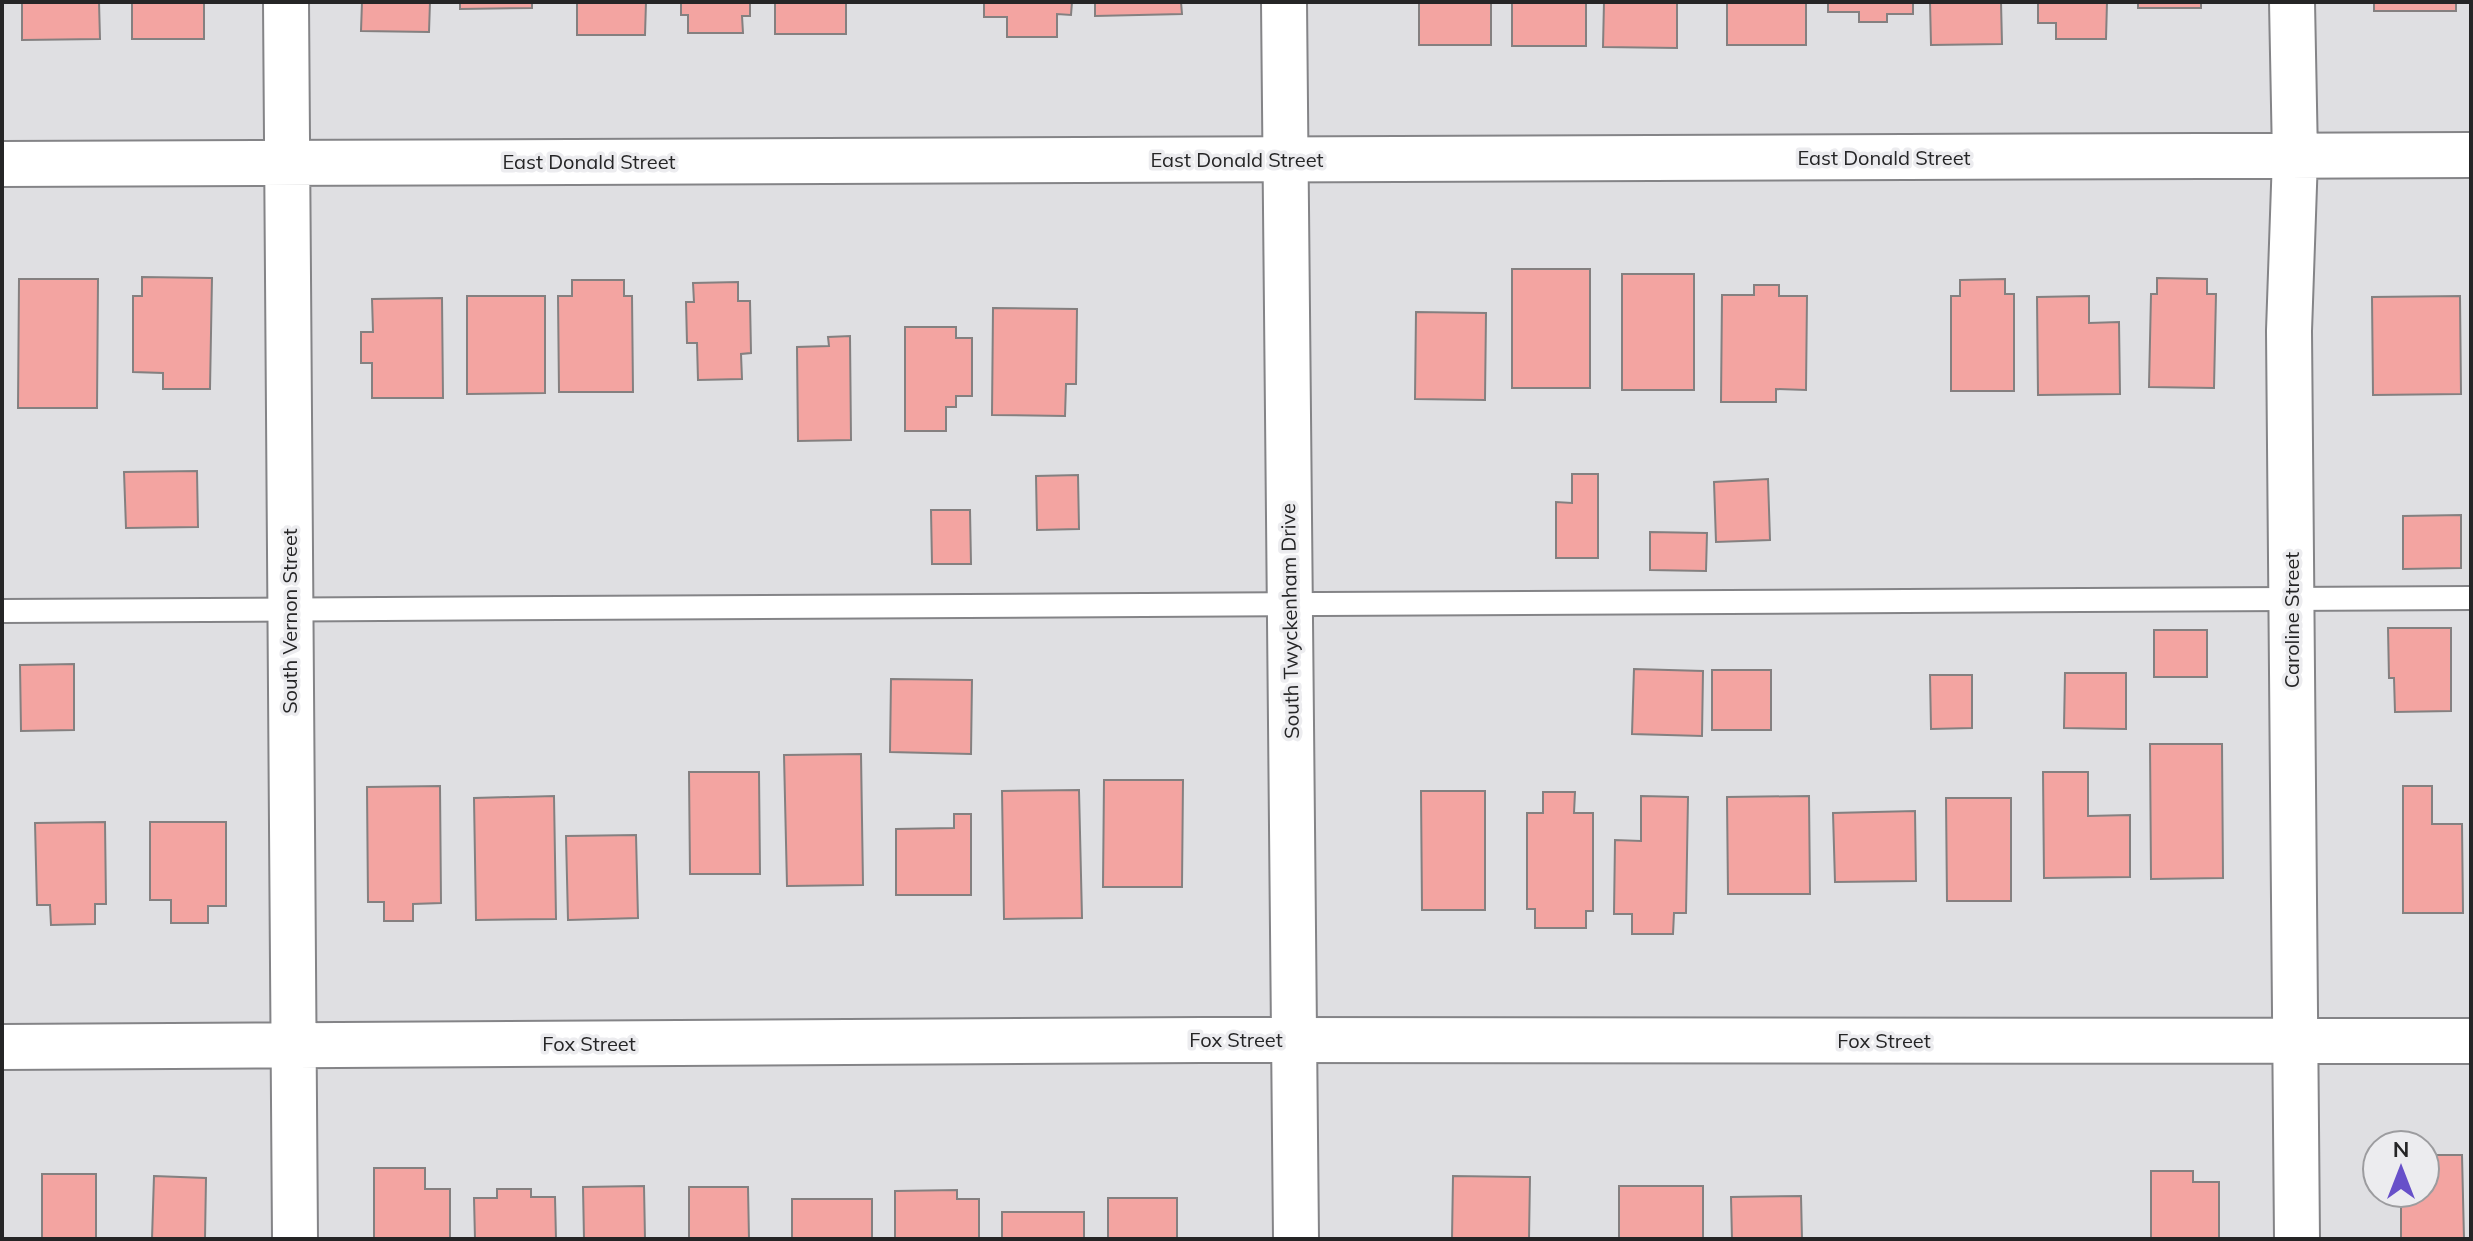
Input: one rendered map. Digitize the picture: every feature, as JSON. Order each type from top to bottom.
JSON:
[{"type":"street","name":"South Vernon Street","points":[[286,2],[295,1239]]},
{"type":"street","name":"South Twyckenham Drive","points":[[1284,2],[1296,1239]]},
{"type":"street","name":"Caroline Street","points":[[2292,2],[2295,157],[2289,331],[2297,1239]]},
{"type":"street","name":"East Donald Street","points":[[2,164],[2471,155]]},
{"type":"street","name":"Fox Street","points":[[2,1047],[1295,1040],[2471,1041]]},
{"type":"lane","points":[[2,611],[2471,598]]},
{"type":"building","points":[[22,2],[99,2],[100,39],[22,40]]},
{"type":"building","points":[[132,2],[204,2],[204,39],[132,39]]},
{"type":"building","points":[[362,2],[430,2],[429,32],[361,31]]},
{"type":"building","points":[[460,2],[532,2],[532,8],[460,9]]},
{"type":"building","points":[[577,2],[646,2],[645,35],[577,35]]},
{"type":"building","points":[[681,2],[750,2],[750,16],[742,16],[743,33],[688,33],[688,15],[681,15]]},
{"type":"building","points":[[775,2],[846,2],[846,34],[775,34]]},
{"type":"building","points":[[984,2],[1072,2],[1071,15],[1057,14],[1057,37],[1007,37],[1007,17],[984,17]]},
{"type":"building","points":[[1095,2],[1181,2],[1182,14],[1095,16]]},
{"type":"building","points":[[1419,2],[1491,2],[1491,45],[1419,45]]},
{"type":"building","points":[[1512,2],[1586,2],[1586,46],[1512,46]]},
{"type":"building","points":[[1604,2],[1677,2],[1677,48],[1603,47]]},
{"type":"building","points":[[1727,2],[1806,2],[1806,45],[1727,45]]},
{"type":"building","points":[[1828,2],[1913,2],[1913,14],[1887,14],[1887,22],[1859,22],[1859,12],[1828,12]]},
{"type":"building","points":[[1930,2],[2001,2],[2002,44],[1931,45]]},
{"type":"building","points":[[2038,2],[2107,2],[2106,39],[2056,39],[2056,23],[2038,23]]},
{"type":"building","points":[[2138,2],[2201,2],[2201,8],[2138,8]]},
{"type":"building","points":[[2374,2],[2456,2],[2456,11],[2374,11]]},
{"type":"building","points":[[1512,269],[1590,269],[1590,388],[1512,388]]},
{"type":"building","points":[[1622,274],[1694,274],[1694,390],[1622,390]]},
{"type":"building","points":[[142,277],[212,278],[210,389],[163,389],[163,373],[133,372],[133,296],[142,296]]},
{"type":"building","points":[[2157,278],[2207,279],[2207,294],[2216,294],[2214,388],[2149,387],[2151,294],[2157,294]]},
{"type":"building","points":[[19,279],[98,279],[97,408],[18,408]]},
{"type":"building","points":[[2005,279],[2005,294],[2014,294],[2014,391],[1951,391],[1951,296],[1960,296],[1960,280]]},
{"type":"building","points":[[572,280],[624,280],[624,296],[632,296],[633,392],[559,392],[558,296],[572,296]]},
{"type":"building","points":[[738,282],[738,301],[750,301],[751,353],[741,354],[742,379],[698,380],[697,343],[687,343],[686,302],[694,302],[693,283]]},
{"type":"building","points":[[1754,285],[1779,285],[1779,296],[1807,296],[1806,390],[1776,389],[1776,402],[1721,402],[1722,295],[1754,295]]},
{"type":"building","points":[[467,296],[545,296],[545,393],[467,394]]},
{"type":"building","points":[[2089,296],[2089,323],[2119,322],[2120,394],[2038,395],[2037,297]]},
{"type":"building","points":[[2460,296],[2461,394],[2373,395],[2372,297]]},
{"type":"building","points":[[442,298],[443,398],[372,398],[372,363],[361,363],[361,332],[373,332],[372,299]]},
{"type":"building","points":[[993,308],[1077,309],[1076,384],[1066,384],[1065,416],[992,415]]},
{"type":"building","points":[[1416,312],[1486,313],[1485,400],[1415,399]]},
{"type":"building","points":[[905,327],[956,327],[956,338],[972,338],[972,396],[956,396],[956,407],[946,407],[946,431],[905,431]]},
{"type":"building","points":[[850,336],[851,440],[798,441],[797,347],[829,346],[828,337]]},
{"type":"building","points":[[197,471],[198,527],[126,528],[124,472]]},
{"type":"building","points":[[1572,474],[1598,474],[1598,558],[1556,558],[1556,502],[1572,503]]},
{"type":"building","points":[[1078,475],[1079,529],[1037,530],[1036,476]]},
{"type":"building","points":[[1768,479],[1770,540],[1716,542],[1714,482]]},
{"type":"building","points":[[931,510],[970,510],[971,564],[932,564]]},
{"type":"building","points":[[2461,515],[2461,568],[2403,569],[2403,516]]},
{"type":"building","points":[[1650,532],[1707,533],[1706,571],[1650,570]]},
{"type":"building","points":[[2388,628],[2451,628],[2451,711],[2395,712],[2394,678],[2389,678]]},
{"type":"building","points":[[2154,630],[2207,630],[2207,677],[2154,677]]},
{"type":"building","points":[[74,664],[74,730],[21,731],[20,665]]},
{"type":"building","points":[[1634,669],[1703,671],[1702,736],[1632,734]]},
{"type":"building","points":[[1712,670],[1771,670],[1771,730],[1712,730]]},
{"type":"building","points":[[2065,673],[2126,673],[2126,729],[2064,728]]},
{"type":"building","points":[[1930,675],[1972,675],[1972,728],[1931,729]]},
{"type":"building","points":[[891,679],[972,680],[971,754],[890,752]]},
{"type":"building","points":[[2150,744],[2222,744],[2223,878],[2151,879]]},
{"type":"building","points":[[861,754],[863,885],[787,886],[784,755]]},
{"type":"building","points":[[689,772],[759,772],[760,874],[690,874]]},
{"type":"building","points":[[2043,772],[2088,772],[2088,816],[2130,815],[2130,877],[2044,878]]},
{"type":"building","points":[[1104,780],[1183,780],[1182,887],[1103,887]]},
{"type":"building","points":[[440,786],[441,903],[413,904],[413,921],[384,921],[384,902],[368,902],[367,787]]},
{"type":"building","points":[[2403,786],[2432,786],[2432,824],[2462,824],[2463,913],[2403,913]]},
{"type":"building","points":[[1079,790],[1082,918],[1004,919],[1002,791]]},
{"type":"building","points":[[1421,791],[1485,791],[1485,910],[1422,910]]},
{"type":"building","points":[[1543,792],[1575,792],[1574,813],[1593,813],[1593,911],[1586,911],[1586,928],[1535,928],[1535,909],[1527,909],[1527,813],[1543,813]]},
{"type":"building","points":[[554,796],[556,919],[476,920],[474,798]]},
{"type":"building","points":[[1641,796],[1688,797],[1686,913],[1674,913],[1673,934],[1632,934],[1632,914],[1614,914],[1615,840],[1641,841]]},
{"type":"building","points":[[1809,796],[1810,894],[1728,894],[1727,797]]},
{"type":"building","points":[[1946,798],[2011,798],[2011,901],[1947,901]]},
{"type":"building","points":[[1915,811],[1916,881],[1835,882],[1833,813]]},
{"type":"building","points":[[954,814],[971,814],[971,895],[896,895],[896,829],[954,828]]},
{"type":"building","points":[[105,822],[106,904],[95,904],[95,924],[51,925],[50,905],[37,905],[35,823]]},
{"type":"building","points":[[150,822],[226,822],[226,906],[208,906],[208,923],[171,923],[171,900],[150,900]]},
{"type":"building","points":[[636,835],[638,918],[568,920],[566,836]]},
{"type":"building","points":[[2441,1155],[2462,1155],[2464,1239],[2401,1239],[2401,1209],[2441,1209]]},
{"type":"building","points":[[374,1168],[425,1168],[425,1189],[450,1189],[450,1239],[374,1239]]},
{"type":"building","points":[[2151,1171],[2193,1171],[2193,1182],[2219,1182],[2219,1239],[2151,1239]]},
{"type":"building","points":[[42,1174],[96,1174],[96,1239],[42,1239]]},
{"type":"building","points":[[154,1176],[206,1178],[205,1239],[152,1239]]},
{"type":"building","points":[[1453,1176],[1530,1177],[1529,1239],[1452,1239]]},
{"type":"building","points":[[644,1186],[645,1239],[584,1239],[583,1187]]},
{"type":"building","points":[[1619,1186],[1703,1186],[1703,1239],[1619,1239]]},
{"type":"building","points":[[689,1187],[748,1187],[749,1239],[689,1239]]},
{"type":"building","points":[[497,1189],[531,1189],[531,1197],[555,1197],[556,1239],[475,1239],[474,1198],[497,1198]]},
{"type":"building","points":[[957,1190],[957,1199],[979,1199],[979,1239],[895,1239],[895,1191]]},
{"type":"building","points":[[1801,1196],[1802,1239],[1732,1239],[1731,1197]]},
{"type":"building","points":[[1108,1198],[1177,1198],[1177,1239],[1108,1239]]},
{"type":"building","points":[[792,1199],[872,1199],[872,1239],[792,1239]]},
{"type":"building","points":[[1002,1212],[1084,1212],[1084,1239],[1002,1239]]}]
